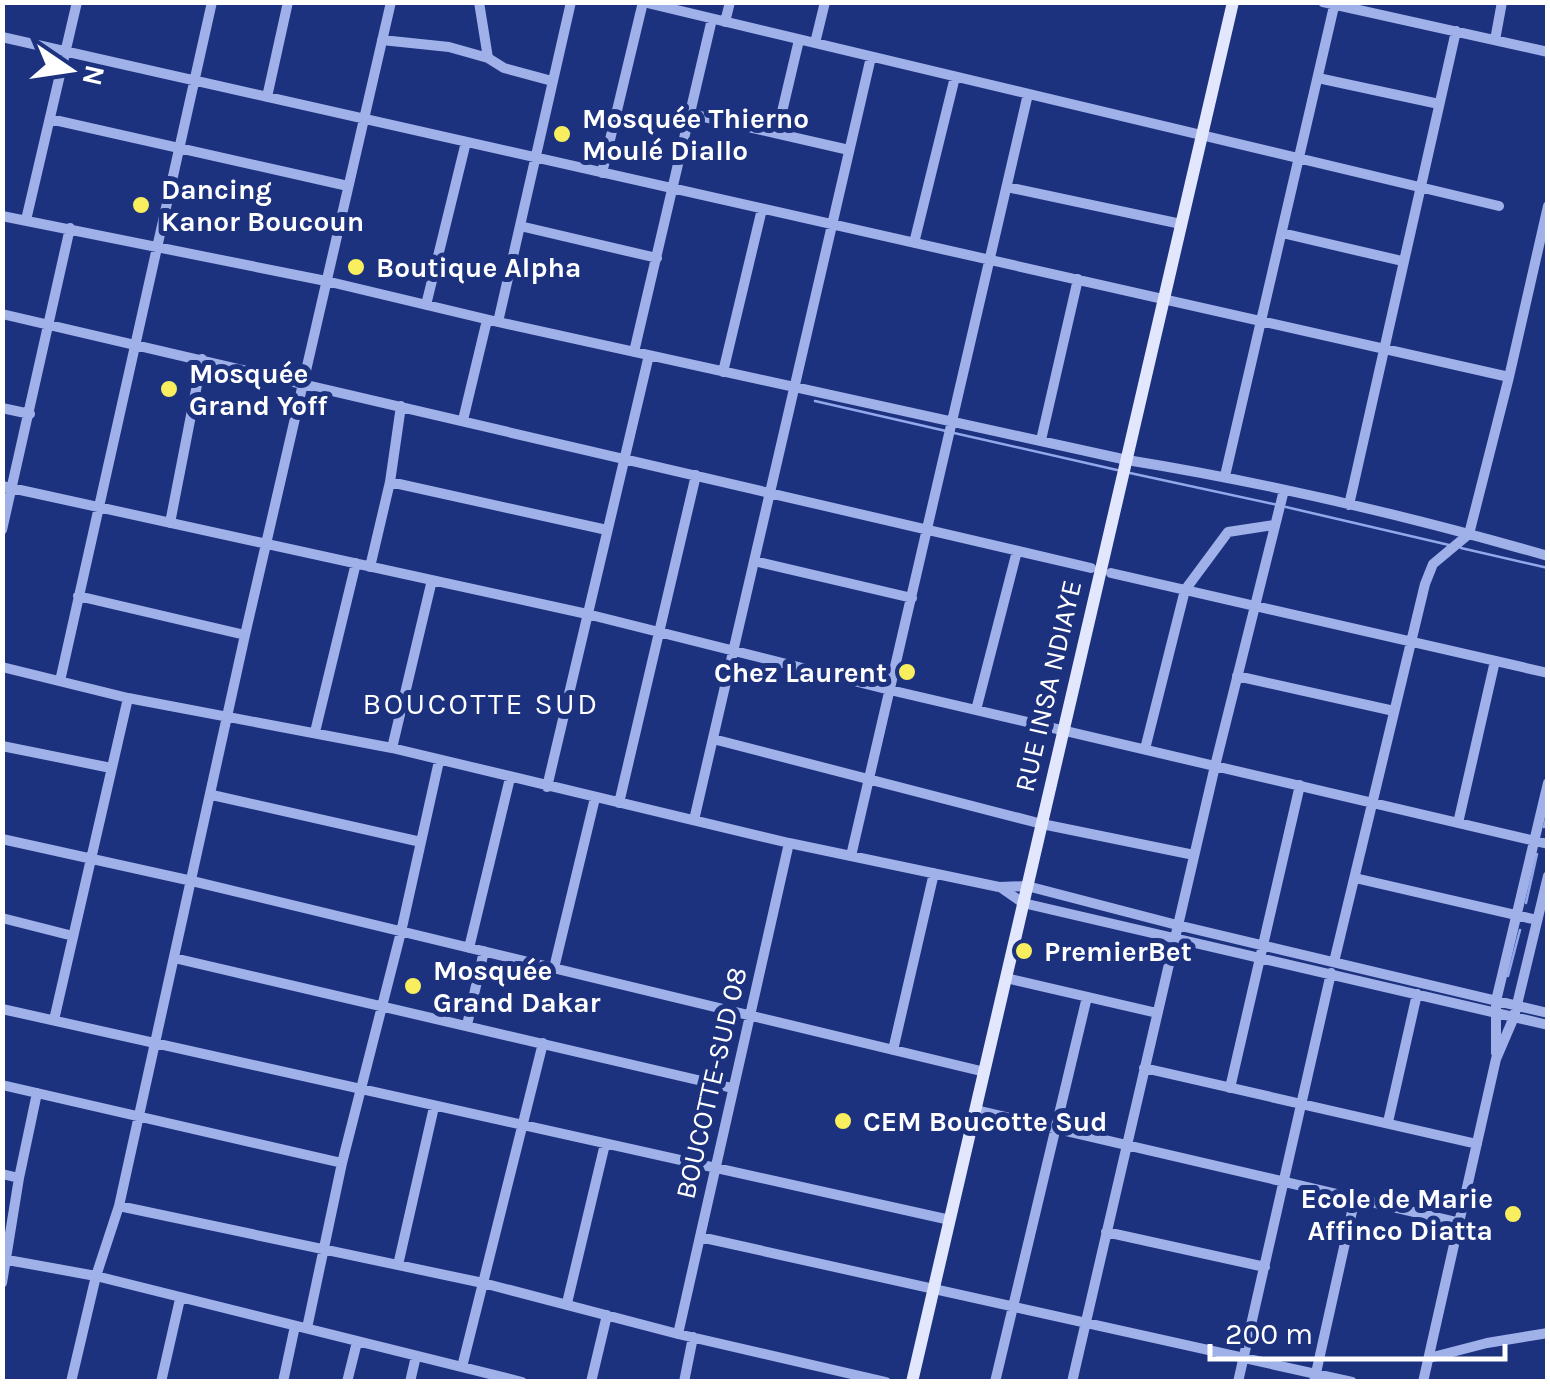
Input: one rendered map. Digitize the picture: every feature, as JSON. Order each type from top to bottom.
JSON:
[{"type":"main road","name":"RUE INSA NDIAYE","points":[[912,1382],[1232,2]]},
{"type":"street","points":[[26,220],[78,2]]},
{"type":"street","points":[[60,681],[212,2]]},
{"type":"street","points":[[267,97],[288,2]]},
{"type":"street","points":[[71,1382],[96,1276],[119,1206],[391,2]]},
{"type":"street","points":[[480,2],[488,58]]},
{"type":"street","points":[[463,420],[520,226],[571,2]]},
{"type":"street","points":[[602,172],[643,2],[1499,206]]},
{"type":"street","points":[[726,22],[730,2]]},
{"type":"street","points":[[815,44],[825,2]]},
{"type":"street","points":[[1495,40],[1502,2]]},
{"type":"street","points":[[1225,476],[1318,78],[1331,3],[1548,52]]},
{"type":"street","points":[[634,352],[712,19]]},
{"type":"street","points":[[1348,505],[1456,31]]},
{"type":"street","points":[[2,38],[1510,377]]},
{"type":"street","points":[[382,40],[449,47],[552,81]]},
{"type":"street","points":[[777,133],[798,40]]},
{"type":"street","points":[[694,820],[871,57]]},
{"type":"street","points":[[914,243],[955,77]]},
{"type":"street","points":[[1318,78],[1439,104]]},
{"type":"street","points":[[851,856],[1028,94]]},
{"type":"street","points":[[691,114],[850,150]]},
{"type":"street","points":[[50,119],[348,186]]},
{"type":"street","points":[[426,305],[466,142]]},
{"type":"street","points":[[1007,186],[1181,224]]},
{"type":"street","points":[[1238,1382],[1332,967],[1428,572],[1469,534],[1510,377],[1548,206]]},
{"type":"street","points":[[723,372],[762,208]]},
{"type":"street","points":[[2,216],[326,280],[723,372],[1127,460],[1225,476],[1548,556]]},
{"type":"street","points":[[520,226],[657,258]]},
{"type":"street","points":[[2,530],[8,488],[30,414],[70,228]]},
{"type":"street","points":[[1282,232],[1402,261]]},
{"type":"street","points":[[1041,440],[1078,279]]},
{"type":"street","points":[[2,314],[1091,568]]},
{"type":"street","points":[[547,787],[650,355]]},
{"type":"street","points":[[170,523],[202,359]]},
{"type":"street","points":[[370,567],[390,482],[402,406]]},
{"type":"street","points":[[2,408],[30,414]]},
{"type":"street","points":[[620,803],[696,475]]},
{"type":"street","points":[[390,482],[607,530]]},
{"type":"street","points":[[8,488],[587,614],[890,690],[1548,844]]},
{"type":"street","points":[[1072,1382],[1236,676],[1284,490]]},
{"type":"street","points":[[1145,749],[1185,590],[1228,532],[1274,525]]},
{"type":"street","points":[[976,710],[1017,550]]},
{"type":"street","points":[[754,561],[912,598]]},
{"type":"street","points":[[315,732],[356,564]]},
{"type":"street","points":[[1112,572],[1548,673]]},
{"type":"street","points":[[392,748],[432,580]]},
{"type":"street","points":[[78,596],[246,635]]},
{"type":"street","points":[[1458,823],[1494,661]]},
{"type":"street","points":[[2,667],[228,719],[392,748],[789,843],[1000,887],[1027,886],[1176,931]]},
{"type":"street","points":[[1236,676],[1394,712]]},
{"type":"street","points":[[54,1020],[128,698]]},
{"type":"street","points":[[713,740],[1042,824],[1194,855]]},
{"type":"street","points":[[2,746],[111,768]]},
{"type":"street","points":[[283,1382],[324,1252],[439,761]]},
{"type":"street","points":[[470,948],[510,778]]},
{"type":"street","points":[[1496,1059],[1495,1006],[1548,783]]},
{"type":"street","points":[[1230,1088],[1300,786]]},
{"type":"street","points":[[212,795],[422,842]]},
{"type":"street","points":[[554,968],[595,798]]},
{"type":"street","points":[[2,839],[192,880],[984,1072]]},
{"type":"street","name":"BOUCOTTE-SUD 08","points":[[678,1334],[789,843]]},
{"type":"street","points":[[893,1050],[934,873]]},
{"type":"street","points":[[1423,1382],[1496,1059],[1516,1011],[1548,876]]},
{"type":"street","points":[[1354,878],[1537,920]]},
{"type":"street","points":[[1000,887],[1023,903],[1176,931],[1516,1011],[1548,1013]]},
{"type":"street","points":[[2,918],[74,936]]},
{"type":"street","points":[[467,1024],[484,951]]},
{"type":"street","points":[[174,958],[732,1088]]},
{"type":"street","points":[[1332,967],[1417,994],[1495,1006]]},
{"type":"street","points":[[1006,978],[1157,1013]]},
{"type":"street","points":[[1388,1122],[1417,994]]},
{"type":"street","points":[[995,1382],[1087,997]]},
{"type":"street","points":[[2,1009],[950,1220]]},
{"type":"street","points":[[1516,1011],[1548,1025]]},
{"type":"street","points":[[469,1373],[484,1283],[543,1043]]},
{"type":"street","points":[[1144,1068],[1478,1144]]},
{"type":"street","points":[[2,1085],[342,1162]]},
{"type":"street","points":[[2,1282],[37,1093]]},
{"type":"street","points":[[398,1266],[434,1107]]},
{"type":"street","points":[[976,1110],[1461,1223]]},
{"type":"street","points":[[567,1303],[605,1144]]},
{"type":"street","points":[[2,1174],[19,1178]]},
{"type":"street","points":[[1315,1377],[1355,1198]]},
{"type":"street","points":[[119,1206],[484,1283],[678,1334],[886,1382]]},
{"type":"street","points":[[1106,1232],[1265,1267]]},
{"type":"street","points":[[700,1237],[1244,1356],[1315,1377],[1352,1382]]},
{"type":"street","points":[[5,1260],[96,1276],[416,1356],[469,1373],[522,1382]]},
{"type":"street","points":[[161,1382],[180,1298]]},
{"type":"street","points":[[591,1382],[607,1315]]},
{"type":"street","points":[[1428,1358],[1487,1343],[1548,1334]]},
{"type":"street","points":[[684,1382],[693,1337]]},
{"type":"street","points":[[348,1382],[357,1342]]},
{"type":"street","points":[[410,1382],[416,1356]]},
{"type":"waterway","points":[[815,401],[946,431]]},
{"type":"waterway","points":[[954,433],[1117,470]]},
{"type":"waterway","points":[[1130,473],[1278,505]]},
{"type":"waterway","points":[[1286,507],[1449,545]]},
{"type":"waterway","points":[[1461,548],[1548,568]]},
{"type":"waterway","points":[[1544,827],[1548,811]]},
{"type":"waterway","points":[[1526,903],[1537,854]]},
{"type":"waterway","points":[[1508,976],[1520,930]]},
{"type":"place","name":"Mosquée Thierno Moulé Diallo","points":[[562,134]]},
{"type":"place","name":"Dancing Kanor Boucoun","points":[[141,205]]},
{"type":"place","name":"Boutique Alpha","points":[[356,267]]},
{"type":"place","name":"Mosquée Grand Yoff","points":[[169,389]]},
{"type":"place","name":"Chez Laurent","points":[[907,672]]},
{"type":"place","name":"PremierBet","points":[[1024,951]]},
{"type":"place","name":"Mosquée Grand Dakar","points":[[413,986]]},
{"type":"place","name":"CEM Boucotte Sud","points":[[843,1121]]},
{"type":"place","name":"Ecole de Marie Affinco Diatta","points":[[1513,1214]]},
{"type":"district","name":"BOUCOTTE SUD","points":[[481,704]]}]
